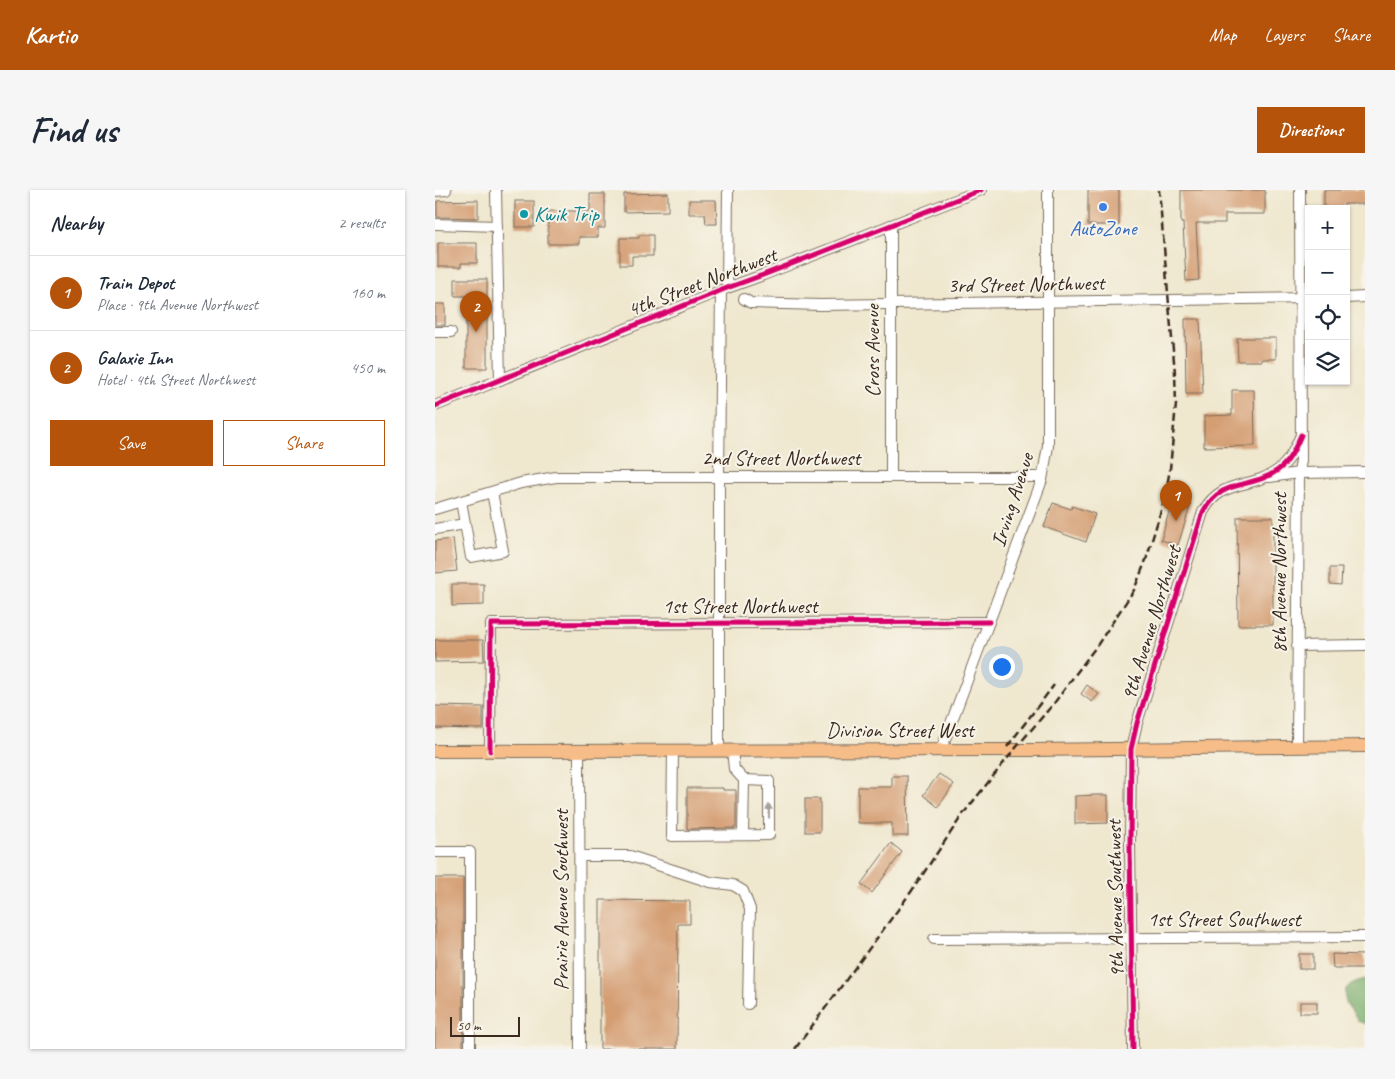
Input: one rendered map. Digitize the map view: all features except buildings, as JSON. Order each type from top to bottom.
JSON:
[{"type":"main road","name":"Division Street West","points":[[435,751],[1131,749],[1365,746]]},
{"type":"street","points":[[435,191],[446,190]]},
{"type":"street","points":[[496,190],[500,380]]},
{"type":"street","points":[[719,750],[719,477],[728,190]]},
{"type":"street","name":"4th Street Northwest","points":[[435,406],[724,289],[981,190]]},
{"type":"street","name":"Irving Avenue","points":[[941,750],[1047,462],[1048,190]]},
{"type":"street","name":"8th Avenue Northwest","points":[[1297,747],[1299,473],[1301,460],[1305,298],[1300,190]]},
{"type":"street","points":[[435,224],[497,226]]},
{"type":"street","name":"Cross Avenue","points":[[891,225],[891,476]]},
{"type":"street","points":[[1350,298],[1365,297]]},
{"type":"street","name":"3rd Street Northwest","points":[[744,299],[751,303],[891,304],[1305,298]]},
{"type":"street","points":[[435,332],[451,332]]},
{"type":"street","points":[[1256,480],[1270,475],[1283,465],[1293,452],[1301,435]]},
{"type":"street","points":[[1256,480],[1299,473],[1365,472]]},
{"type":"street","name":"2nd Street Northwest","points":[[435,509],[521,483],[556,477],[1042,477]]},
{"type":"street","name":"9th Avenue Northwest","points":[[1131,749],[1137,723],[1203,512],[1215,494],[1256,480]]},
{"type":"street","points":[[461,502],[471,558],[503,551],[492,492]]},
{"type":"street","points":[[435,529],[465,524]]},
{"type":"street","name":"1st Street Northwest","points":[[490,751],[491,624],[989,622]]},
{"type":"street","points":[[1297,646],[1365,645]]},
{"type":"street","name":"9th Avenue Southwest","points":[[1131,749],[1130,846],[1133,1049]]},
{"type":"street","points":[[673,750],[672,836],[769,835],[769,781],[744,780]]},
{"type":"street","points":[[733,750],[734,769],[744,780],[743,835]]},
{"type":"street","name":"Prairie Avenue Southwest","points":[[579,751],[580,1049]]},
{"type":"street","points":[[435,852],[470,852],[470,1049]]},
{"type":"street","points":[[580,856],[630,856],[710,882],[733,885],[743,892],[750,909],[748,1004]]},
{"type":"street","name":"1st Street Southwest","points":[[934,939],[1365,937]]},
{"type":"green space","points":[[1365,979],[1365,1024],[1358,1021],[1347,1004],[1345,993],[1349,986]]},
{"type":"railway","points":[[795,1049],[911,892],[963,814],[1055,702],[1098,644],[1134,590],[1146,560],[1165,497],[1170,469],[1176,404],[1159,190]]},
{"type":"railway","points":[[1007,747],[1054,685]]},
{"type":"cycle path","points":[[435,406],[727,288],[981,190]]},
{"type":"cycle path","points":[[1133,1049],[1130,846],[1131,749],[1137,723],[1203,512],[1219,493],[1237,485],[1258,480],[1278,470],[1289,458],[1301,435]]},
{"type":"cycle path","points":[[490,751],[491,624],[989,622]]},
{"type":"place","name":"AutoZone","points":[[1103,207]]},
{"type":"place","name":"Kwik Trip","points":[[524,214]]},
{"type":"place","name":"Galaxie Inn","points":[[476,332]]},
{"type":"place","name":"Train Depot","points":[[1176,521]]}]
